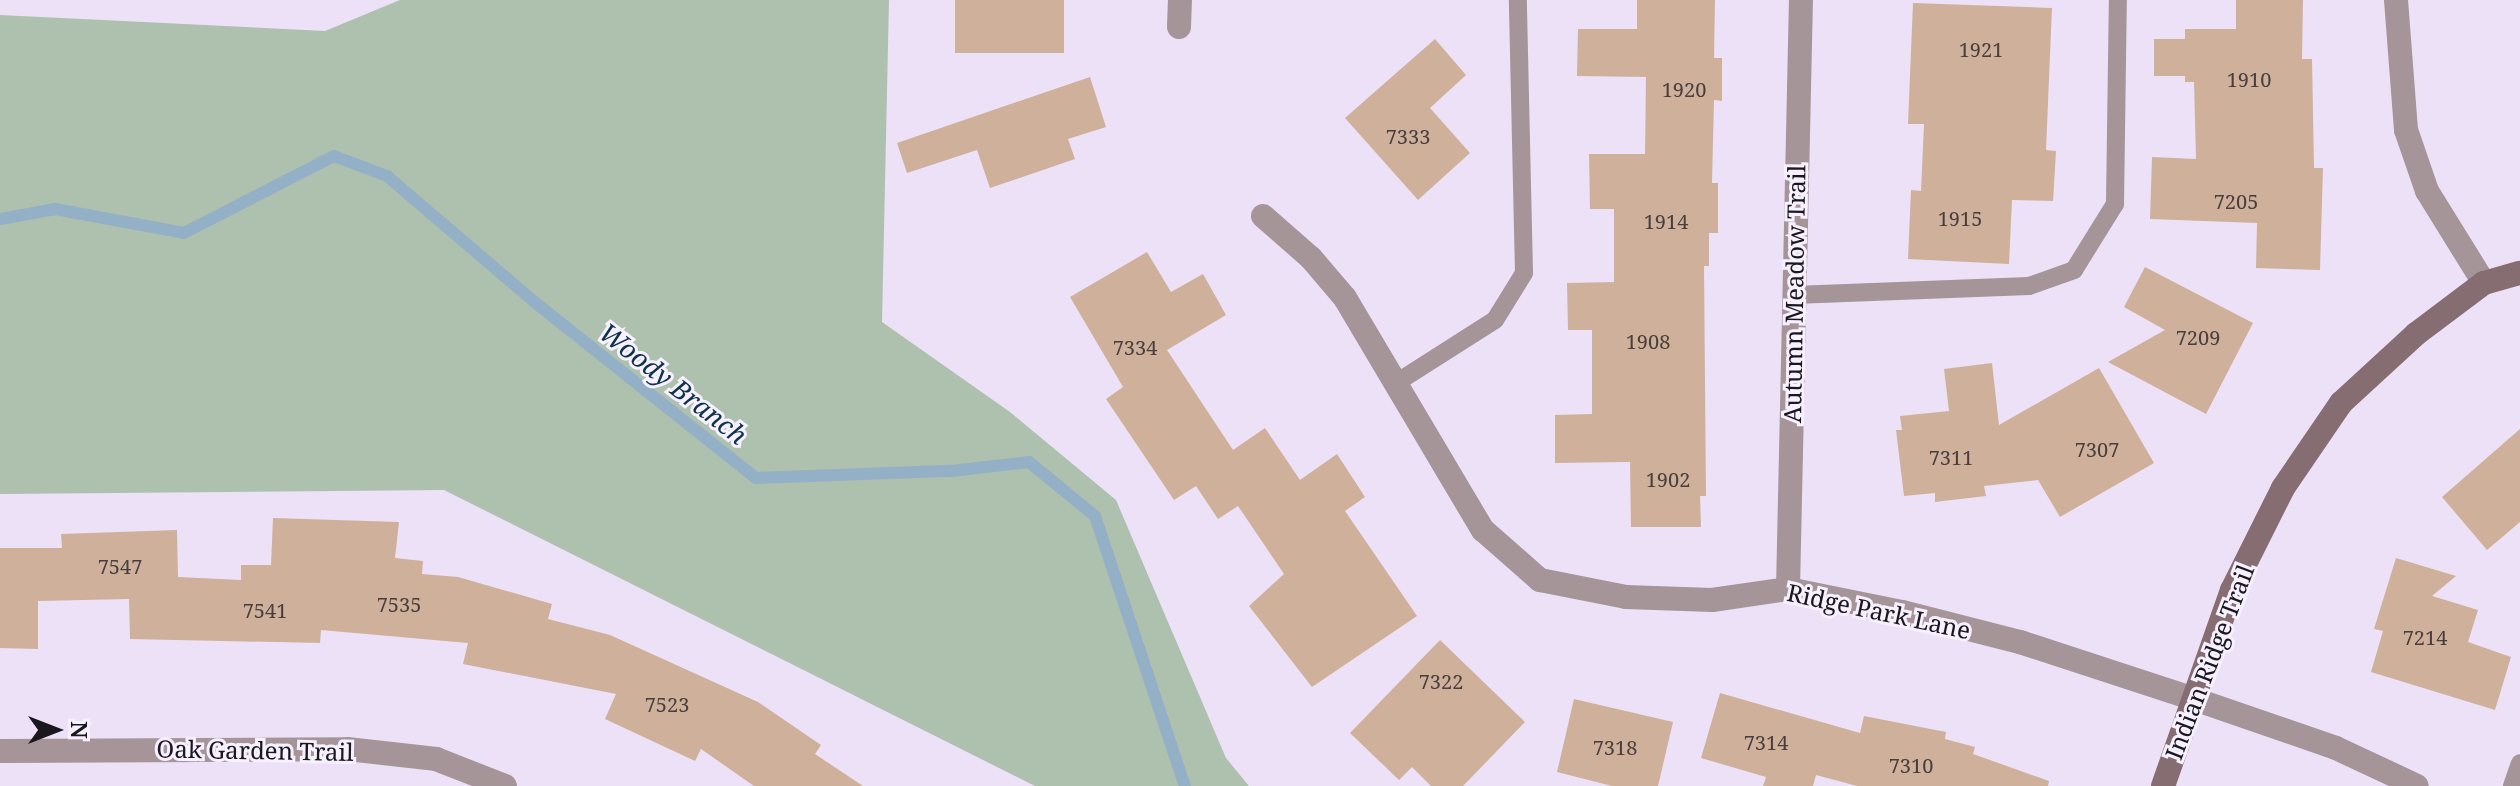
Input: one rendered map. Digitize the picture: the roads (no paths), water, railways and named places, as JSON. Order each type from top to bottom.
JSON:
[{"type":"street","points":[[1179,27],[1180,0]]},
{"type":"street","name":"Autumn Meadow Trail","points":[[1788,589],[1801,0]]},
{"type":"street","points":[[2396,0],[2406,130],[2427,191],[2484,283]]},
{"type":"street","name":"Ridge Park Lane","points":[[1263,216],[1311,258],[1345,298],[1483,530],[1540,580],[1626,597],[1697,600],[1788,589],[2020,642],[2336,748],[2417,786]]},
{"type":"street","name":"Indian Ridge Trail","points":[[2163,786],[2232,590],[2276,501],[2341,403],[2416,334],[2484,283],[2520,273]]},
{"type":"street","name":"Oak Garden Trail","points":[[0,751],[347,749],[436,759],[505,786]]},
{"type":"lane","points":[[1396,383],[1495,320],[1524,273],[1518,0]]},
{"type":"lane","points":[[1794,295],[2029,286],[2074,270],[2115,204],[2118,0]]},
{"type":"lane","points":[[2512,786],[2520,763]]},
{"type":"waterway","name":"Woody Branch","points":[[0,219],[55,209],[184,233],[334,156],[387,176],[532,300],[756,478],[951,471],[1029,462],[1095,516],[1185,786]]}]
